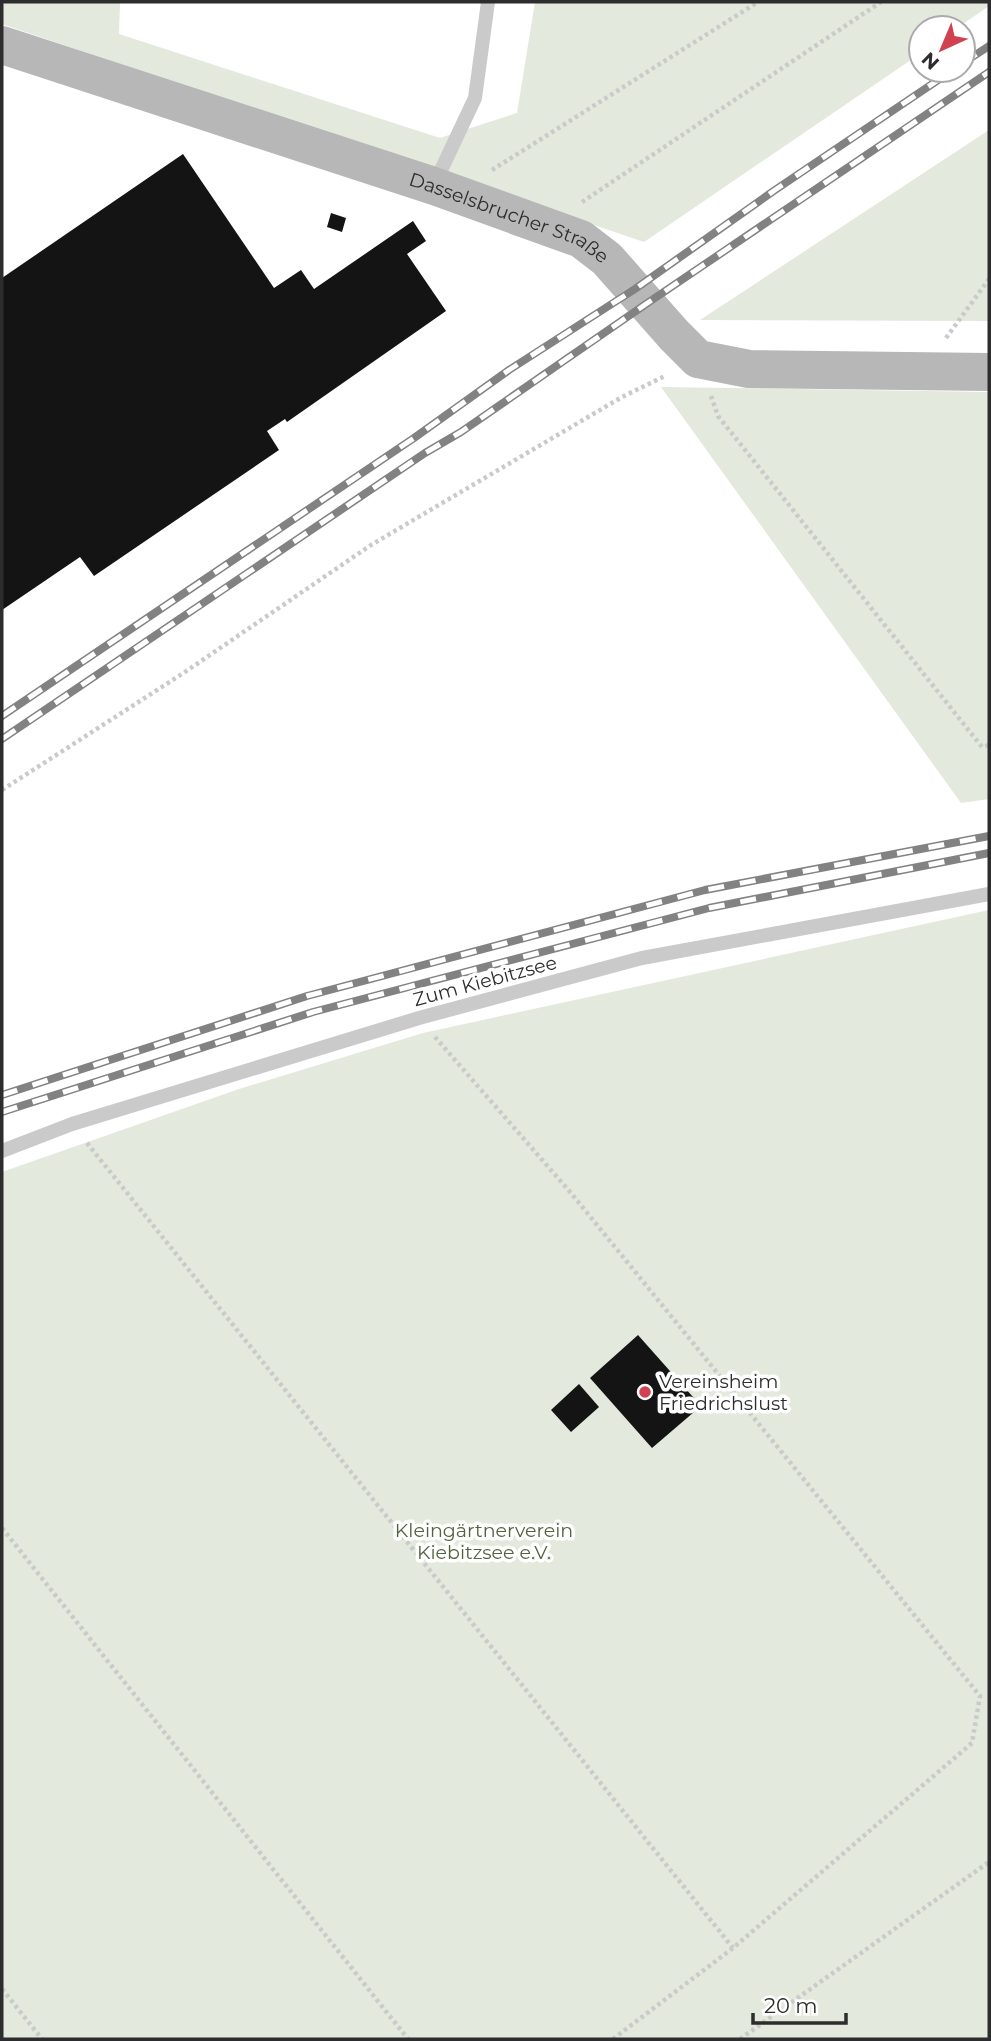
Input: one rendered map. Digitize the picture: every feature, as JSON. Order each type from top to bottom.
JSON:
[{"type":"street","name":"Dasselsbrucher Straße","points":[[2,45],[445,190],[581,239],[607,259],[698,359]]},
{"type":"street","points":[[698,359],[749,369],[989,372]]},
{"type":"lane","points":[[445,190],[475,98],[488,2]]},
{"type":"lane","name":"Zum Kiebitzsee","points":[[2,1151],[72,1124],[419,1018],[642,958],[989,894]]},
{"type":"path","points":[[445,190],[758,2]]},
{"type":"path","points":[[547,226],[881,2]]},
{"type":"path","points":[[922,373],[989,279]]},
{"type":"path","points":[[2,790],[185,672],[371,545],[622,397],[698,359],[718,416],[982,747],[989,745]]},
{"type":"path","points":[[419,1018],[571,1193],[979,1696],[972,1743],[733,1948],[613,2039]]},
{"type":"path","points":[[72,1124],[733,1948]]},
{"type":"path","points":[[2,1528],[408,2039]]},
{"type":"path","points":[[740,2039],[989,1862]]},
{"type":"path","points":[[2,1989],[42,2039]]},
{"type":"green space","points":[[2,2],[120,2],[119,34],[440,138],[517,113],[535,2],[989,2],[989,6],[977,14],[907,14],[907,63],[644,242],[2,24]]},
{"type":"green space","points":[[989,130],[989,321],[700,320]]},
{"type":"green space","points":[[661,387],[989,392],[989,799],[961,803]]},
{"type":"green space","name":"Kleingärtnerverein Kiebitzsee e.V.","points":[[989,910],[989,2039],[2,2039],[2,1172],[239,1089],[423,1033]]},
{"type":"building","points":[[183,154],[274,288],[301,270],[314,289],[413,221],[426,241],[407,254],[446,311],[287,422],[285,419],[267,431],[279,450],[94,576],[80,557],[2,610],[2,278]]},
{"type":"building","points":[[331,213],[346,218],[342,232],[327,227]]},
{"type":"building","name":"Vereinsheim Friedrichslust","points":[[638,1335],[701,1406],[652,1448],[590,1378]]},
{"type":"building","points":[[579,1384],[599,1407],[571,1432],[551,1410]]},
{"type":"railway","points":[[977,54],[989,46]]},
{"type":"railway","points":[[2,739],[425,453],[461,432],[989,72]]},
{"type":"railway","points":[[2,716],[414,438],[509,370],[635,289],[932,84]]},
{"type":"railway","points":[[2,1095],[307,996],[705,890],[989,836]]},
{"type":"railway","points":[[2,1112],[313,1012],[709,908],[989,853]]},
{"type":"place","name":"Vereinsheim Friedrichslust","points":[[645,1392]]}]
